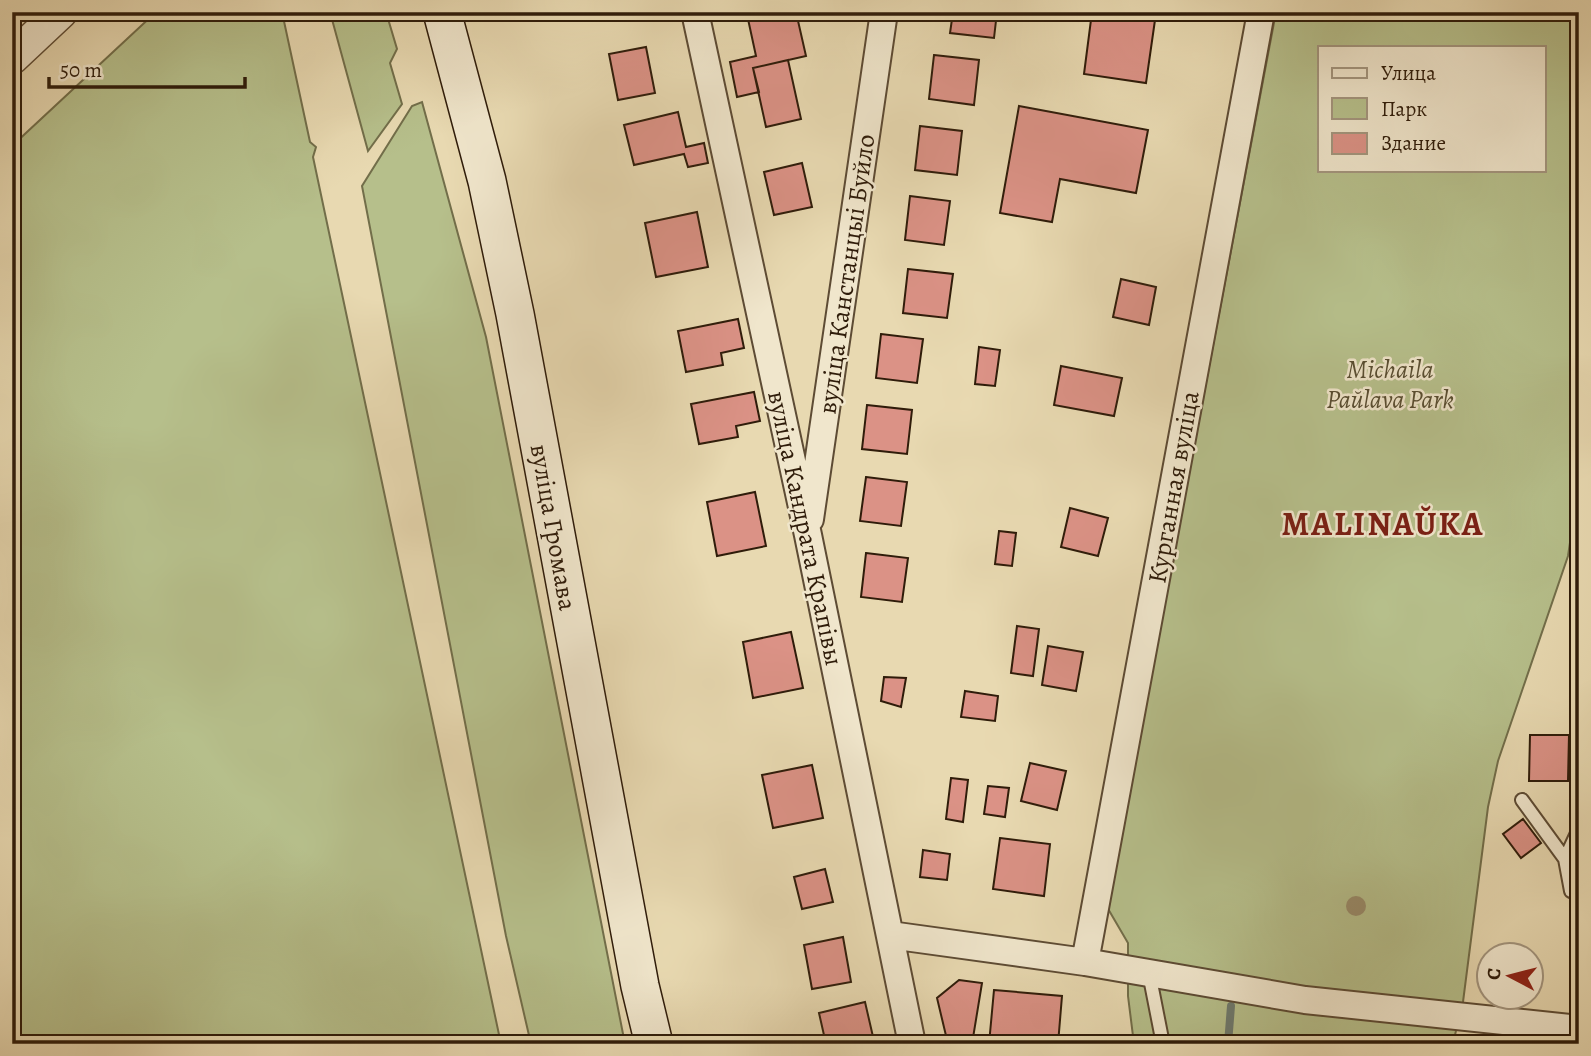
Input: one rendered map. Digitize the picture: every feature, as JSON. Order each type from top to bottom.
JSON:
[{"type":"main road","name":"вуліца Громава","points":[[442,12],[486,181],[515,314],[640,986],[654,1044]]},
{"type":"street","points":[[12,58],[61,12]]},
{"type":"street","name":"вуліца Кандрата Крапівы","points":[[695,12],[808,535],[912,1044]]},
{"type":"street","name":"вуліца Канстанцыі Буйло","points":[[808,535],[884,12]]},
{"type":"street","name":"Курганная вуліца","points":[[1085,962],[1261,12]]},
{"type":"street","points":[[890,935],[1085,962],[1305,1000],[1579,1029]]},
{"type":"lane","points":[[1522,800],[1564,859],[1571,891],[1579,895]]},
{"type":"lane","points":[[1564,859],[1579,829]]},
{"type":"lane","points":[[1149,973],[1163,1044]]},
{"type":"green space","points":[[156,12],[282,12],[310,142],[316,147],[313,157],[501,1044],[12,1044],[12,146]]},
{"type":"green space","points":[[330,12],[386,12],[397,49],[390,63],[402,104],[368,151]]},
{"type":"green space","name":"Michaila Paŭlava Park","points":[[1276,12],[1579,12],[1579,483],[1568,556],[1498,761],[1488,807],[1463,1002],[1455,1044],[1134,1044],[1128,996],[1128,943],[1107,907]]},
{"type":"green space","points":[[422,102],[486,337],[625,1044],[531,1044],[506,936],[362,186],[412,106]]},
{"type":"building","points":[[780,12],[796,12],[806,56],[753,68],[759,92],[737,97],[730,62],[756,56],[748,19]]},
{"type":"building","points":[[953,12],[997,12],[994,38],[950,33]]},
{"type":"building","points":[[1092,12],[1155,20],[1146,83],[1084,74]]},
{"type":"building","points":[[646,47],[655,93],[618,100],[609,54]]},
{"type":"building","points":[[934,55],[979,60],[974,105],[929,99]]},
{"type":"building","points":[[788,60],[801,119],[766,127],[753,68]]},
{"type":"building","points":[[1019,106],[1148,130],[1136,193],[1060,179],[1052,222],[1000,213]]},
{"type":"building","points":[[678,112],[686,147],[704,143],[708,163],[688,167],[684,154],[634,165],[624,125]]},
{"type":"building","points":[[920,126],[962,131],[957,175],[915,170]]},
{"type":"building","points":[[802,163],[812,207],[774,215],[764,172]]},
{"type":"building","points":[[910,196],[950,201],[944,245],[905,240]]},
{"type":"building","points":[[697,212],[708,267],[656,277],[645,223]]},
{"type":"building","points":[[908,269],[953,274],[947,318],[903,313]]},
{"type":"building","points":[[1121,279],[1156,287],[1149,325],[1113,317]]},
{"type":"building","points":[[738,319],[744,348],[721,353],[723,365],[686,372],[678,331]]},
{"type":"building","points":[[881,334],[923,339],[917,383],[876,378]]},
{"type":"building","points":[[979,347],[1000,350],[995,386],[975,384]]},
{"type":"building","points":[[1061,366],[1122,378],[1114,416],[1054,405]]},
{"type":"building","points":[[754,392],[760,421],[736,426],[738,437],[699,444],[691,404]]},
{"type":"building","points":[[867,405],[912,410],[907,454],[862,449]]},
{"type":"building","points":[[866,477],[907,482],[901,526],[860,521]]},
{"type":"building","points":[[755,492],[766,546],[717,556],[707,502]]},
{"type":"building","points":[[1070,508],[1108,518],[1098,556],[1061,547]]},
{"type":"building","points":[[999,531],[1016,533],[1012,566],[995,564]]},
{"type":"building","points":[[866,553],[908,558],[902,602],[861,597]]},
{"type":"building","points":[[1017,626],[1039,629],[1033,676],[1011,673]]},
{"type":"building","points":[[791,632],[803,688],[753,698],[743,642]]},
{"type":"building","points":[[1048,646],[1083,652],[1076,691],[1042,685]]},
{"type":"building","points":[[884,677],[906,678],[901,707],[881,701]]},
{"type":"building","points":[[965,691],[998,696],[995,721],[961,717]]},
{"type":"building","points":[[1530,735],[1569,735],[1568,781],[1529,781]]},
{"type":"building","points":[[1030,763],[1066,771],[1057,810],[1021,801]]},
{"type":"building","points":[[812,765],[823,818],[773,828],[762,775]]},
{"type":"building","points":[[951,778],[968,780],[963,822],[946,819]]},
{"type":"building","points":[[988,786],[1009,788],[1005,817],[984,814]]},
{"type":"building","points":[[1523,819],[1541,843],[1521,858],[1503,834]]},
{"type":"building","points":[[1000,838],[1050,844],[1044,896],[993,889]]},
{"type":"building","points":[[923,850],[950,854],[947,880],[920,877]]},
{"type":"building","points":[[825,869],[833,902],[802,909],[794,877]]},
{"type":"building","points":[[843,937],[851,982],[812,989],[804,945]]},
{"type":"building","points":[[959,980],[982,983],[972,1044],[948,1044],[937,998]]},
{"type":"building","points":[[994,990],[1062,996],[1058,1044],[989,1044]]},
{"type":"building","points":[[865,1002],[874,1041],[860,1044],[826,1044],[819,1013]]},
{"type":"waterway","points":[[1228,1044],[1231,1006]]},
{"type":"district","name":"MALINAŬKA","points":[[1383,523]]}]
